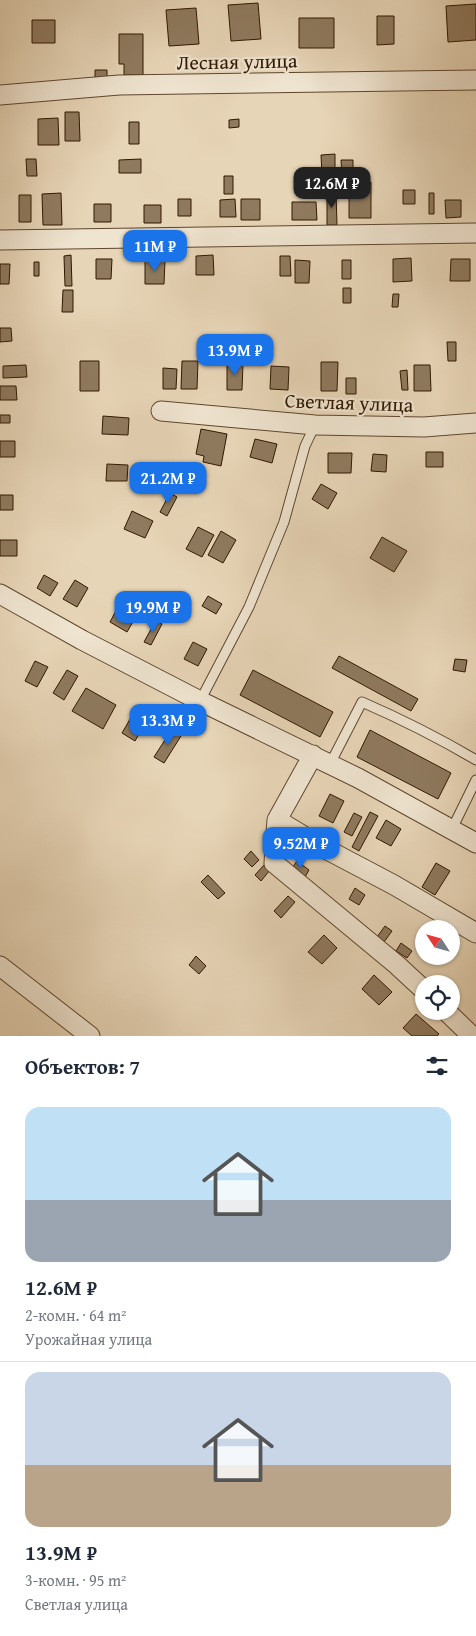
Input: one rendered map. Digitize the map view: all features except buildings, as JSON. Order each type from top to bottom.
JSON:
[{"type":"street","name":"Лесная улица","points":[[0,96],[119,85],[476,80]]},
{"type":"street","points":[[0,240],[476,233]]},
{"type":"street","name":"Светлая улица","points":[[161,410],[315,425],[424,427],[476,423]]},
{"type":"street","points":[[0,594],[82,640],[200,701],[322,760],[476,843]]},
{"type":"street","points":[[322,760],[277,820],[274,863],[415,982]]},
{"type":"street","points":[[277,820],[476,933]]},
{"type":"street","points":[[0,966],[90,1036]]},
{"type":"street","points":[[455,1020],[472,1036]]},
{"type":"lane","points":[[200,701],[248,607],[284,522],[305,446],[315,425]]},
{"type":"lane","points":[[322,760],[362,702],[452,746],[476,760]]},
{"type":"lane","points":[[452,829],[476,780]]}]
